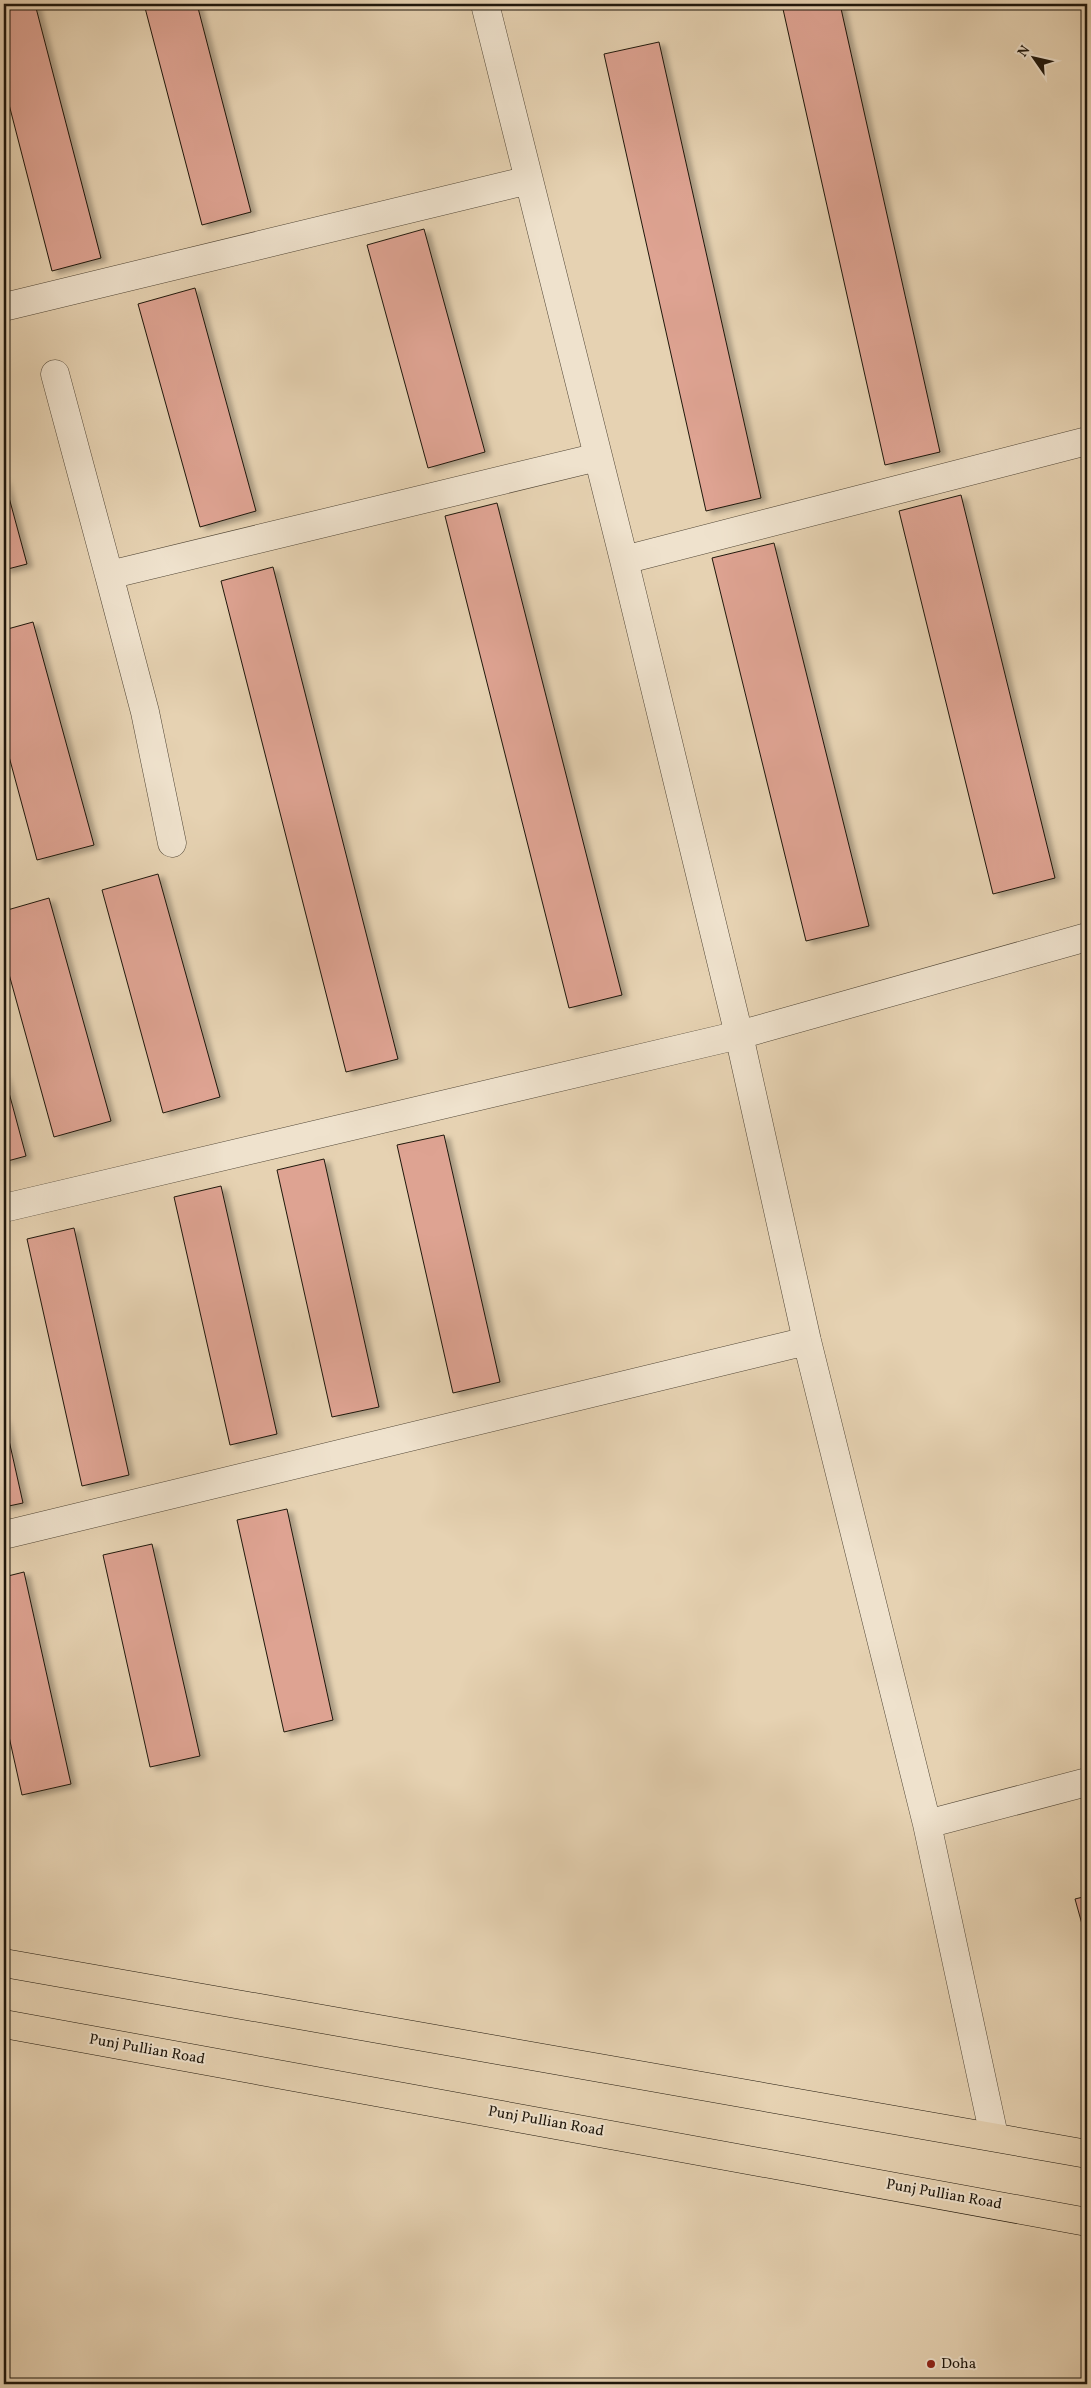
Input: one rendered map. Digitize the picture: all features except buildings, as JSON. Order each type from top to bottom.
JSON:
[{"type":"main road","points":[[4,1963],[994,2136],[1087,2154]]},
{"type":"main road","name":"Punj Pullian Road","points":[[4,2024],[1087,2222]]},
{"type":"street","points":[[485,4],[624,560],[739,1035],[807,1341],[927,1824],[994,2136]]},
{"type":"street","points":[[4,307],[529,180]]},
{"type":"street","points":[[55,374],[144,712],[172,843]]},
{"type":"street","points":[[624,560],[1087,441]]},
{"type":"street","points":[[109,575],[598,457]]},
{"type":"street","points":[[4,1208],[739,1035],[1087,937]]},
{"type":"street","points":[[4,1535],[807,1341]]},
{"type":"street","points":[[927,1824],[1087,1782]]},
{"type":"place","name":"Doha","points":[[931,2364]]}]
